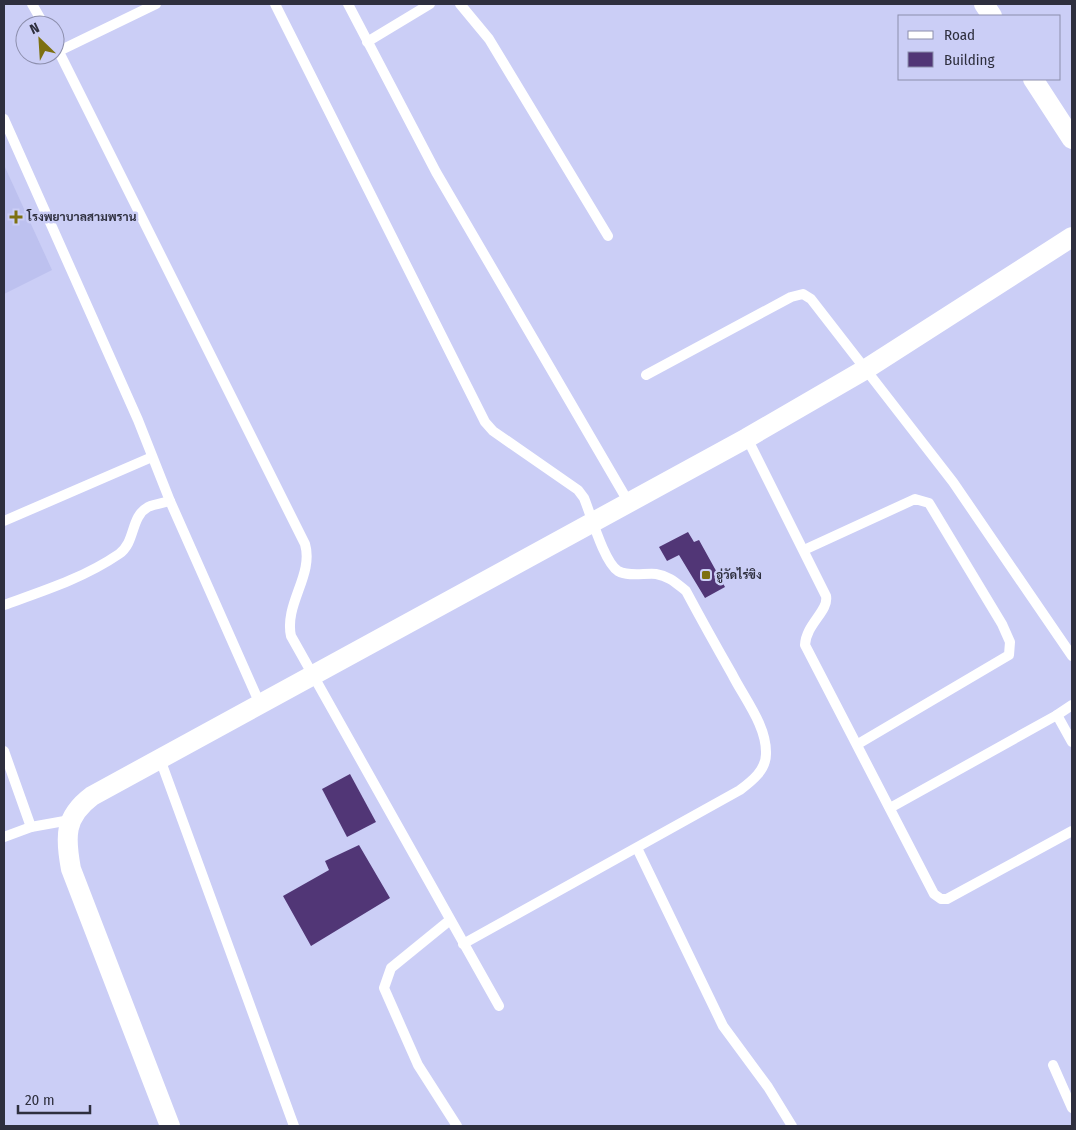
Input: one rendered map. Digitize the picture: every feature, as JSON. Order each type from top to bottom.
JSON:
[{"type":"street","points":[[984,4],[991,15]]},
{"type":"street","points":[[1034,80],[1072,139]]},
{"type":"street","points":[[170,1126],[71,869],[67,835],[70,820],[79,806],[92,796],[747,438],[870,366],[1072,236]]},
{"type":"lane","points":[[32,4],[38,15]]},
{"type":"lane","points":[[65,44],[156,4]]},
{"type":"lane","points":[[276,4],[479,413],[493,431],[578,490],[607,556],[617,570],[626,574],[664,576],[670,578],[686,591],[756,720],[765,744],[766,756],[763,767],[753,780],[740,790],[463,944]]},
{"type":"lane","points":[[348,4],[436,172],[629,503]]},
{"type":"lane","points":[[367,42],[430,4]]},
{"type":"lane","points":[[460,4],[489,39],[608,236]]},
{"type":"lane","points":[[65,63],[305,544],[307,562],[290,616],[291,636],[499,1006]]},
{"type":"lane","points":[[4,119],[138,420],[170,501],[260,704]]},
{"type":"lane","points":[[646,375],[797,294],[811,299],[870,366],[953,482],[1072,656]]},
{"type":"lane","points":[[747,438],[804,550],[827,601],[825,607],[810,626],[805,645],[858,744],[934,894],[941,900],[947,899],[1072,831]]},
{"type":"lane","points":[[4,521],[152,457]]},
{"type":"lane","points":[[804,550],[915,499],[929,503],[1002,624],[1010,642],[1009,655],[858,744]]},
{"type":"lane","points":[[4,605],[69,581],[118,554],[130,541],[140,513],[149,507],[170,501]]},
{"type":"lane","points":[[890,808],[1072,706]]},
{"type":"lane","points":[[1057,715],[1072,742]]},
{"type":"lane","points":[[4,751],[31,827]]},
{"type":"lane","points":[[160,759],[294,1126]]},
{"type":"lane","points":[[4,837],[31,827],[70,820]]},
{"type":"lane","points":[[637,848],[723,1026],[768,1087],[792,1126]]},
{"type":"lane","points":[[450,920],[391,968],[385,979],[384,988],[418,1064],[457,1126]]},
{"type":"lane","points":[[1053,1065],[1072,1108]]},
{"type":"shaded area","name":"โรงพยาบาลสามพราน","points":[[4,165],[52,270],[4,294]]},
{"type":"building","points":[[688,532],[694,542],[699,540],[725,587],[705,598],[679,555],[667,561],[659,547]]},
{"type":"building","points":[[350,774],[376,822],[347,837],[322,789]]},
{"type":"building","points":[[359,845],[390,898],[311,946],[283,896],[329,870],[325,861]]},
{"type":"place","name":"โรงพยาบาลสามพราน","points":[[16,217]]},
{"type":"place","name":"อู่วัดไร่ขิง","points":[[706,575]]}]
